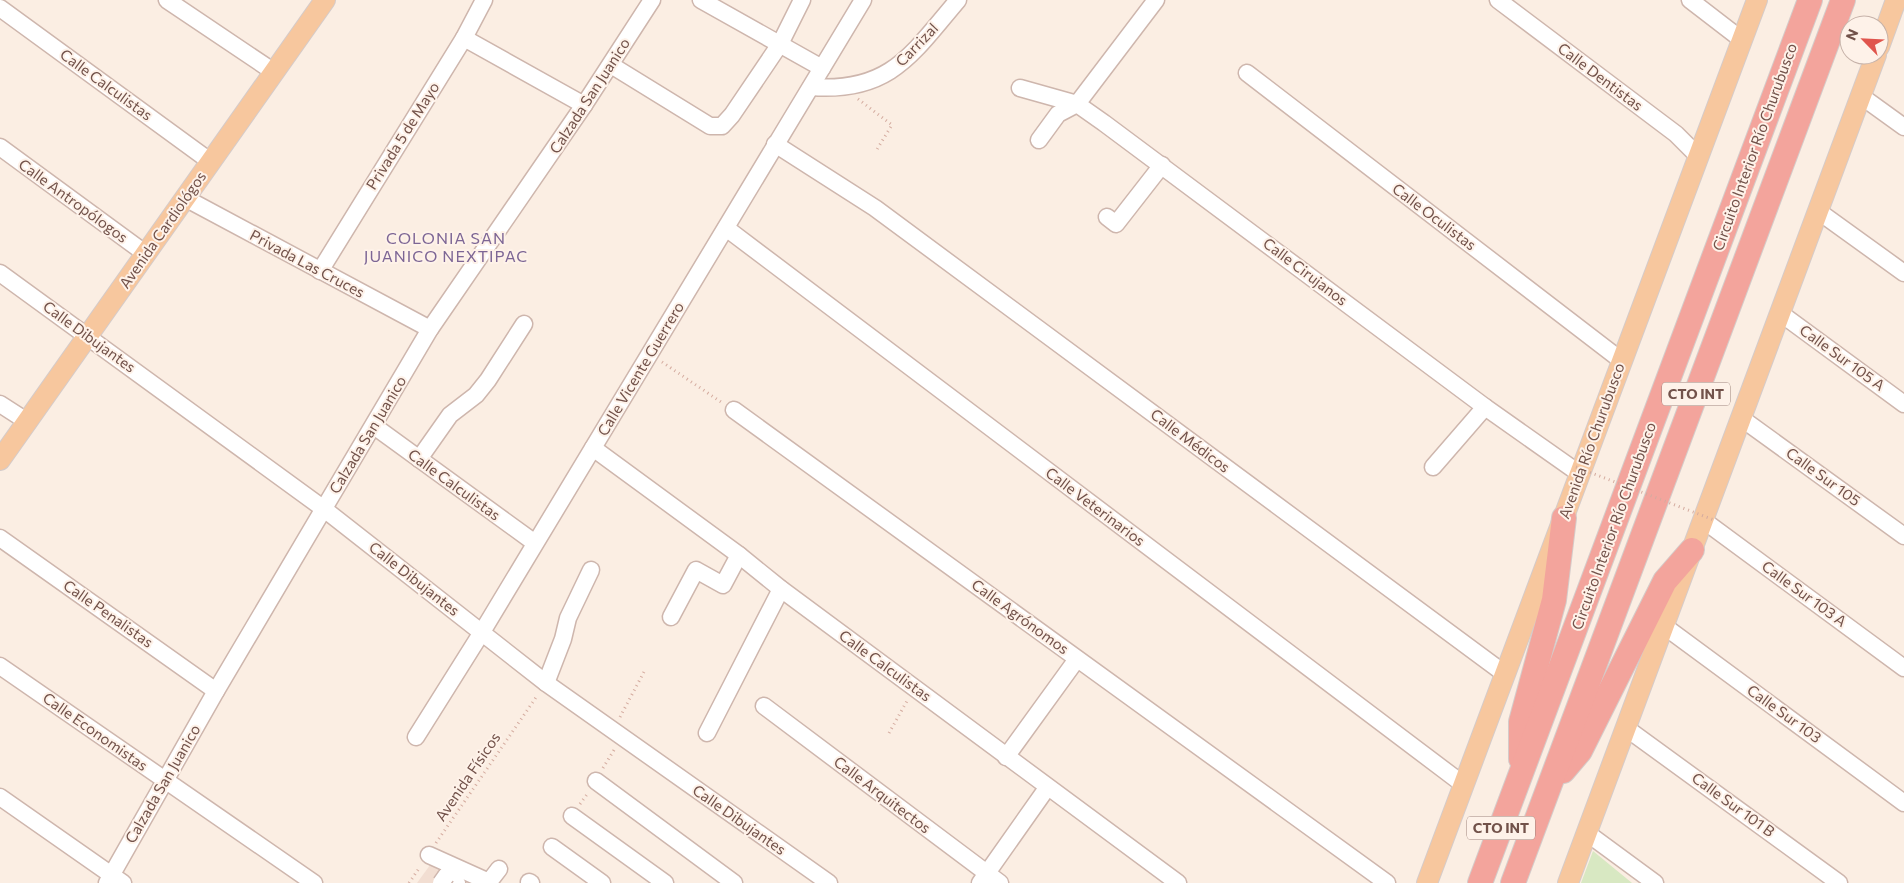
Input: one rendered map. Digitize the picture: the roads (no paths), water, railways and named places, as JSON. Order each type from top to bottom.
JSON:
[{"type":"highway","name":"Circuito Interior Río Churubusco","points":[[1480,883],[1810,0]]},
{"type":"highway","name":"Circuito Interior Río Churubusco","points":[[1513,883],[1843,0]]},
{"type":"highway","points":[[1522,773],[1521,722],[1554,600],[1564,518]]},
{"type":"highway","points":[[1549,788],[1580,751],[1665,581],[1692,550]]},
{"type":"main road","name":"Avenida Cardiológos","points":[[0,460],[325,0]]},
{"type":"main road","name":"Avenida Río Churubusco","points":[[1428,883],[1564,518],[1578,471],[1622,361],[1757,0]]},
{"type":"main road","points":[[1889,19],[1896,0]]},
{"type":"main road","name":"CTO INT","points":[[1568,883],[1692,550],[1708,520],[1741,418],[1872,65]]},
{"type":"street","points":[[167,0],[274,72]]},
{"type":"street","name":"Privada 5 de Mayo","points":[[320,271],[464,38],[484,0]]},
{"type":"street","name":"Calzada San Juanico","points":[[113,880],[216,690],[430,329],[611,65],[652,0]]},
{"type":"street","points":[[701,0],[822,68]]},
{"type":"street","points":[[611,65],[710,126],[722,126],[732,116],[780,44],[802,0]]},
{"type":"street","name":"Calle Vicente Guerrero","points":[[416,737],[651,355],[775,144],[863,0]]},
{"type":"street","name":"Carrizal","points":[[811,87],[852,86],[889,72],[905,61],[958,0]]},
{"type":"street","points":[[1039,140],[1058,114],[1077,104],[1156,0]]},
{"type":"street","name":"Calle Dentistas","points":[[1498,0],[1676,134],[1699,156]]},
{"type":"street","points":[[1690,0],[1742,40]]},
{"type":"street","name":"Calle Calculistas","points":[[0,8],[211,162]]},
{"type":"street","points":[[464,38],[584,105]]},
{"type":"street","name":"Calle Oculistas","points":[[1246,73],[1622,361]]},
{"type":"street","name":"Calle Cirujanos","points":[[1020,88],[1077,104],[1162,165],[1485,407],[1578,471]]},
{"type":"street","points":[[1861,96],[1904,127]]},
{"type":"street","name":"Calle Médicos","points":[[775,144],[875,208],[1505,674]]},
{"type":"street","name":"Calle Antropólogos","points":[[0,147],[146,254]]},
{"type":"street","points":[[1108,217],[1116,224],[1162,165]]},
{"type":"street","name":"Privada Las Cruces","points":[[185,198],[430,329]]},
{"type":"street","points":[[1818,210],[1904,273]]},
{"type":"street","name":"Calle Veterinarios","points":[[726,228],[1464,785]]},
{"type":"street","name":"Calle Dibujantes","points":[[0,273],[324,509],[546,683],[812,878],[829,883]]},
{"type":"street","name":"Calle Sur 105 A","points":[[1780,313],[1904,404]]},
{"type":"street","points":[[419,459],[445,421],[476,395],[488,380],[524,324]]},
{"type":"street","points":[[0,404],[28,422]]},
{"type":"street","points":[[1433,467],[1485,407]]},
{"type":"street","name":"Calle Agrónomos","points":[[734,410],[1387,883]]},
{"type":"street","name":"Calle Sur 105","points":[[1741,418],[1904,536]]},
{"type":"street","name":"Calle Calculistas","points":[[374,426],[535,543]]},
{"type":"street","name":"Calle Calculistas","points":[[593,448],[739,555],[781,590],[1047,788],[1178,883]]},
{"type":"street","name":"Calle Sur 103 A","points":[[1708,520],[1904,668]]},
{"type":"street","name":"Calle Penalistas","points":[[0,538],[216,690]]},
{"type":"street","points":[[671,617],[696,570],[723,585],[739,555]]},
{"type":"street","points":[[546,683],[564,639],[568,618],[591,570]]},
{"type":"street","points":[[707,733],[781,590]]},
{"type":"street","name":"Calle Sur 103","points":[[1664,626],[1904,803]]},
{"type":"street","points":[[1006,757],[1077,659]]},
{"type":"street","name":"Calle Economistas","points":[[0,666],[314,883]]},
{"type":"street","name":"Calle Arquitectos","points":[[764,706],[989,880]]},
{"type":"street","name":"Calle Sur 101 B","points":[[1626,728],[1839,883]]},
{"type":"street","points":[[596,781],[734,883]]},
{"type":"street","points":[[989,880],[1047,788]]},
{"type":"street","points":[[0,796],[113,880]]},
{"type":"street","points":[[572,816],[665,883]]},
{"type":"street","points":[[1587,833],[1655,883]]},
{"type":"street","points":[[552,847],[602,883]]},
{"type":"street","points":[[429,855],[489,882],[498,869]]},
{"type":"street","points":[[441,883],[446,876],[458,883]]},
{"type":"district","name":"COLONIA SAN JUANICO NEXTIPAC","points":[[446,247]]}]
